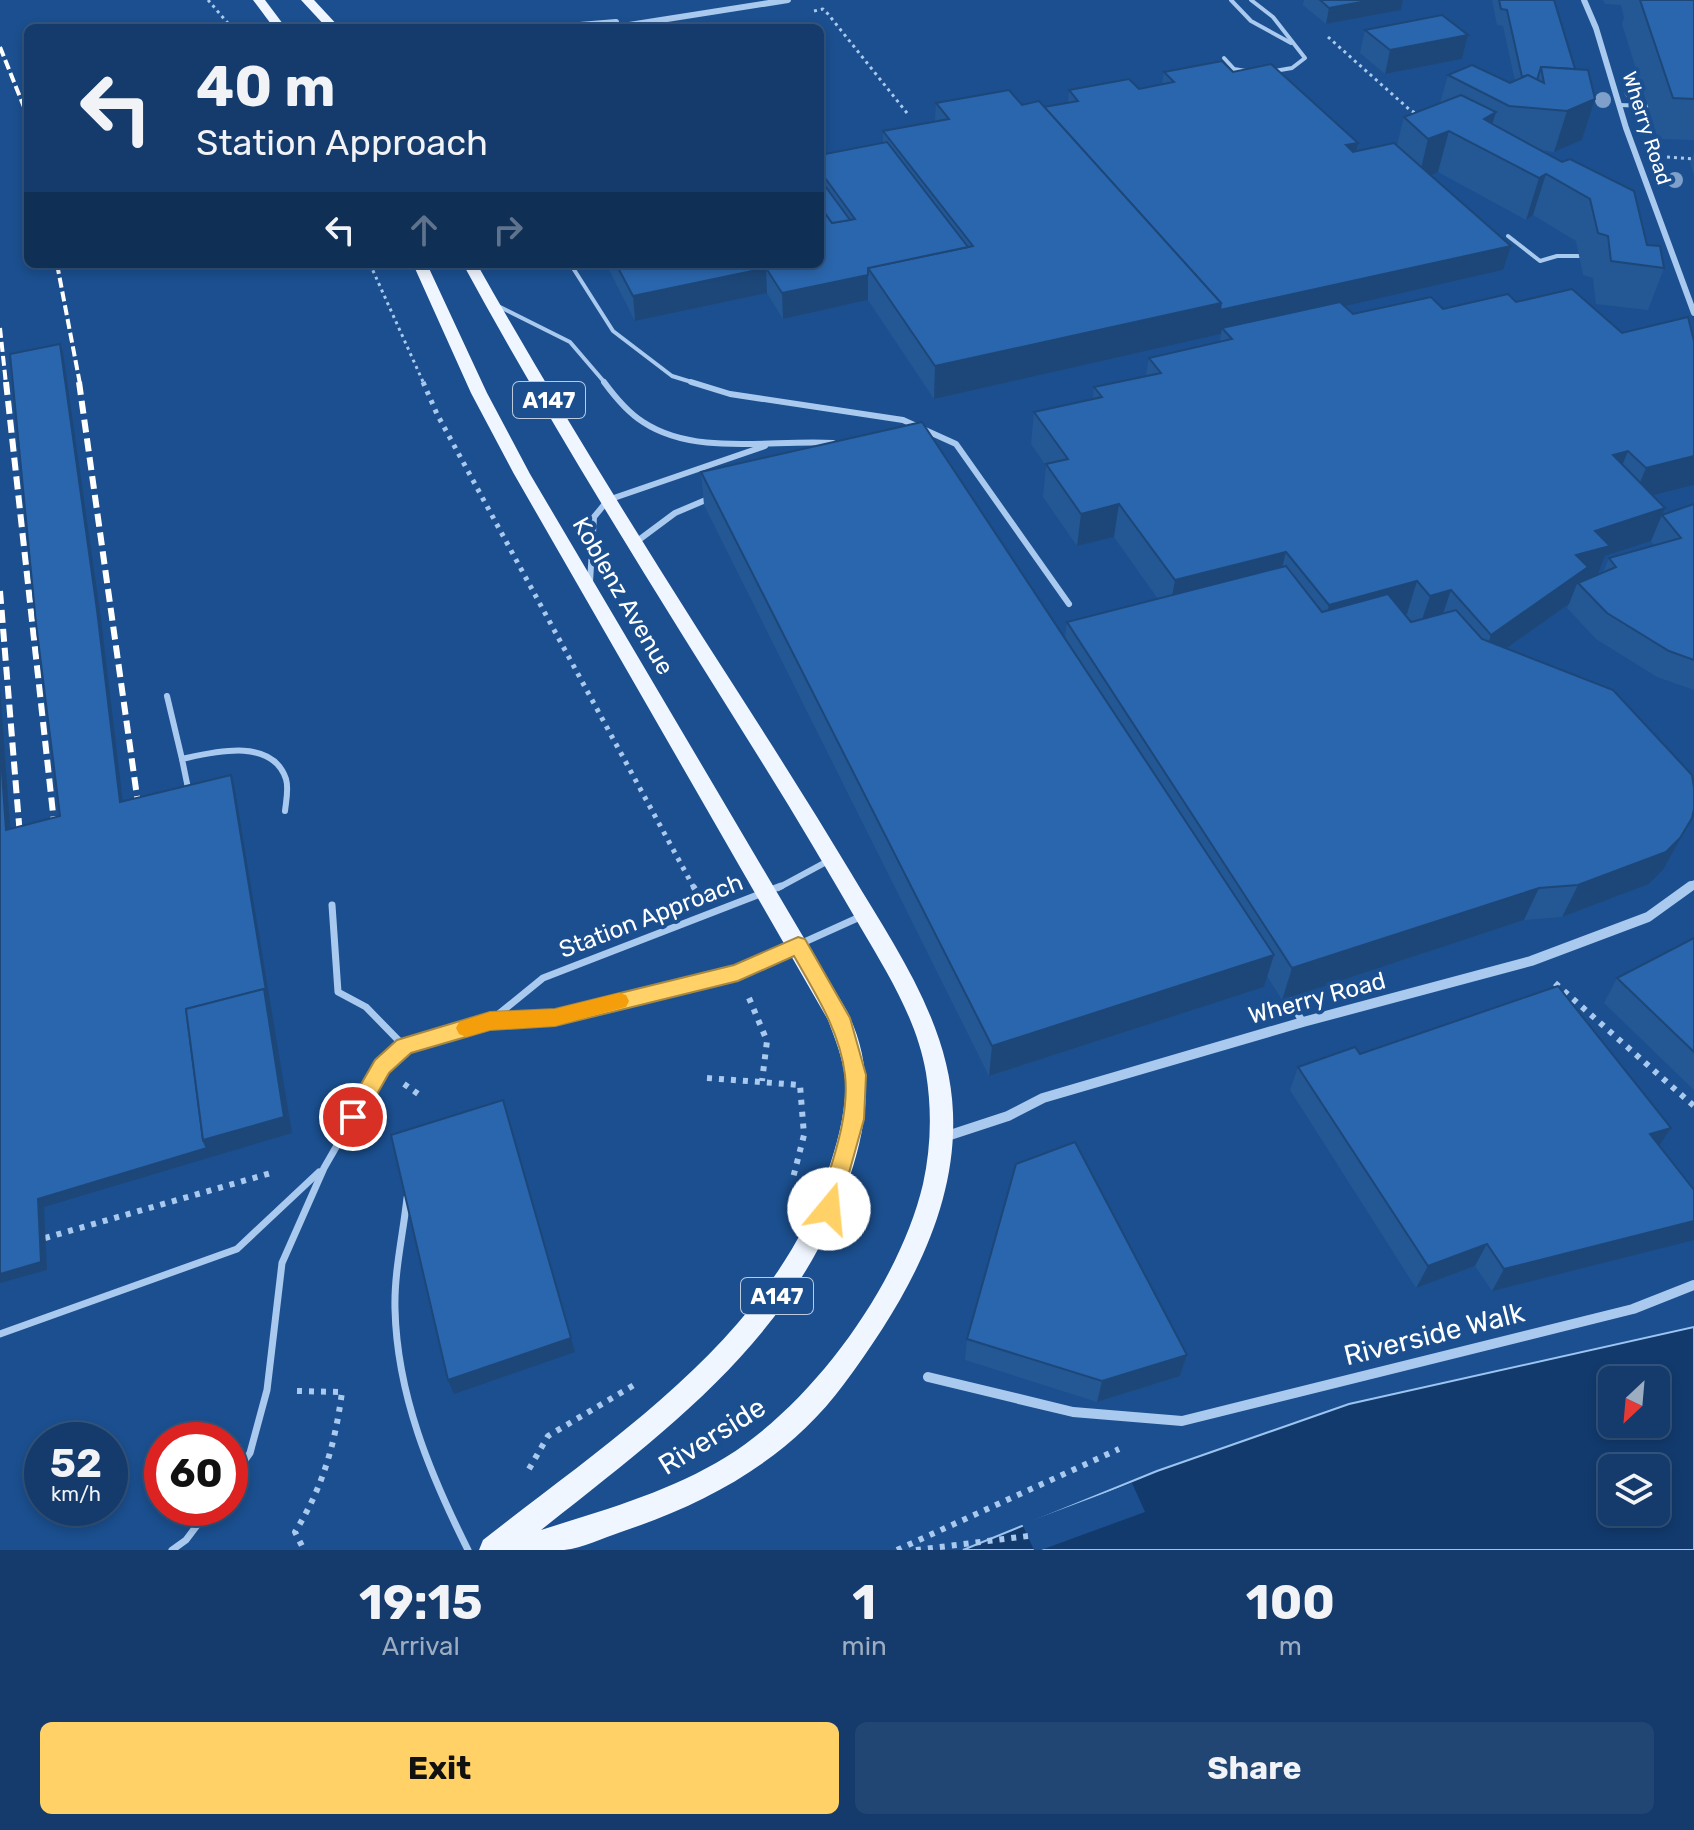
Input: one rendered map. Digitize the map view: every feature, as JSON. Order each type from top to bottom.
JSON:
[{"type":"main road","points":[[259,0],[277,24]]},
{"type":"main road","points":[[307,0],[330,24]]},
{"type":"main road","name":"Koblenz Avenue","points":[[422,268],[479,393],[590,591],[798,945]]},
{"type":"main road","name":"Koblenz Avenue","points":[[475,268],[490,301],[608,500],[832,859]]},
{"type":"main road","name":"Riverside","points":[[520,1550],[658,1507],[731,1468],[783,1433],[836,1375],[895,1289],[915,1247],[937,1181],[943,1138],[941,1094],[930,1039],[915,1004],[832,859]]},
{"type":"main road","name":"Riverside","points":[[493,1550],[682,1397],[747,1336],[793,1273],[829,1209],[853,1119],[856,1075],[839,1018],[798,945]]},
{"type":"street","points":[[639,24],[788,0]]},
{"type":"street","name":"Wherry Road","points":[[1584,0],[1694,313]]},
{"type":"street","points":[[593,24],[704,15]]},
{"type":"street","points":[[667,24],[704,15]]},
{"type":"street","name":"Wherry Road","points":[[943,1138],[1008,1116],[1043,1098],[1303,1022],[1531,961],[1648,917],[1694,884]]},
{"type":"street","name":"Riverside Walk","points":[[928,1377],[1073,1412],[1182,1421],[1633,1309],[1694,1285]]},
{"type":"lane","points":[[1231,0],[1251,21],[1294,45]]},
{"type":"lane","points":[[1224,58],[1234,69],[1257,74],[1292,68],[1305,58],[1273,17],[1251,0]]},
{"type":"lane","points":[[1619,105],[1648,106]]},
{"type":"lane","points":[[1508,236],[1540,261],[1557,256],[1579,256]]},
{"type":"lane","points":[[1663,262],[1675,263]]},
{"type":"lane","points":[[573,268],[613,331],[672,376],[730,394],[903,420],[956,444],[1069,604]]},
{"type":"lane","points":[[490,301],[574,346],[627,408],[651,427],[694,439],[768,445],[813,441],[836,444]]},
{"type":"lane","points":[[590,591],[594,517],[608,500],[768,445]]},
{"type":"lane","points":[[635,543],[675,513],[718,495]]},
{"type":"lane","points":[[167,696],[190,795]]},
{"type":"lane","points":[[182,759],[250,749],[273,761],[287,779],[285,811]]},
{"type":"lane","name":"Station Approach","points":[[490,1021],[543,978],[768,893],[832,859]]},
{"type":"lane","points":[[248,1456],[267,1390],[282,1263],[324,1168],[382,1067],[404,1046],[366,1007],[338,992],[332,905]]},
{"type":"lane","name":"Station Approach","points":[[404,1046],[490,1021],[555,1018],[738,972],[865,914]]},
{"type":"lane","points":[[1277,983],[1303,1022]]},
{"type":"lane","points":[[0,1334],[237,1249],[324,1168]]},
{"type":"lane","points":[[407,1198],[395,1309],[404,1394],[419,1447],[468,1550]]},
{"type":"lane","points":[[172,1550],[186,1540],[196,1526]]},
{"type":"path","points":[[208,0],[229,24]]},
{"type":"path","points":[[823,9],[907,113]]},
{"type":"path","points":[[1319,30],[1410,110],[1422,116]]},
{"type":"path","points":[[372,268],[437,414],[709,915]]},
{"type":"path","points":[[1531,961],[1694,1106]]},
{"type":"path","points":[[738,972],[767,1041],[762,1081]]},
{"type":"path","points":[[707,1078],[800,1085],[804,1135],[786,1196]]},
{"type":"path","points":[[45,1238],[284,1170]]},
{"type":"path","points":[[526,1474],[548,1436],[638,1382]]},
{"type":"path","points":[[267,1390],[342,1392],[334,1455],[320,1493],[295,1532],[304,1550]]},
{"type":"path","points":[[901,1548],[1182,1421]]},
{"type":"path","points":[[916,1550],[1028,1536]]},
{"type":"water","points":[[1694,1327],[1694,1550],[963,1550],[1157,1471],[1349,1404]]},
{"type":"pier","points":[[1132,1483],[1145,1512],[1034,1550],[1022,1524]]},
{"type":"building","points":[[1320,0],[1372,0],[1329,8]]},
{"type":"building","points":[[1499,0],[1554,0],[1575,69],[1541,67],[1537,80],[1528,75],[1522,77],[1507,10],[1501,9]]},
{"type":"building","points":[[1640,0],[1694,0],[1694,99],[1673,98]]},
{"type":"building","points":[[1442,15],[1468,35],[1390,50],[1365,30]]},
{"type":"building","points":[[1222,61],[1233,72],[1271,64],[1358,143],[1346,145],[1353,152],[1394,143],[1511,246],[1220,310],[1221,303],[1044,107],[1078,101],[1069,90],[1129,79],[1139,89],[1174,82],[1164,72]]},
{"type":"building","points":[[1472,65],[1510,83],[1528,75],[1544,83],[1541,67],[1588,70],[1595,99],[1567,111],[1509,106],[1448,75]]},
{"type":"building","points":[[1009,90],[1022,105],[1039,101],[1221,303],[935,366],[868,268],[973,246],[883,131],[949,119],[936,103]]},
{"type":"building","points":[[1461,95],[1496,112],[1484,119],[1494,125],[1562,162],[1570,159],[1634,191],[1647,245],[1660,246],[1664,268],[1611,261],[1608,236],[1598,233],[1590,199],[1546,174],[1539,178],[1449,131],[1428,139],[1404,117]]},
{"type":"building","points":[[887,142],[968,247],[868,268],[868,275],[782,293],[766,268],[824,268],[824,212],[832,223],[855,219],[824,176],[824,154]]},
{"type":"building","points":[[824,184],[850,220],[832,223],[824,212]]},
{"type":"building","points":[[618,268],[766,268],[633,296]]},
{"type":"building","points":[[1572,289],[1622,333],[1688,317],[1694,341],[1694,456],[1646,468],[1628,451],[1613,455],[1665,508],[1595,531],[1610,546],[1576,555],[1588,567],[1491,635],[1451,590],[1430,596],[1417,581],[1329,605],[1286,552],[1175,580],[1119,504],[1081,514],[1046,464],[1068,459],[1034,412],[1102,397],[1094,387],[1161,373],[1149,358],[1232,339],[1222,328],[1340,302],[1353,314],[1431,297],[1443,309],[1508,294],[1516,302]]},
{"type":"building","points":[[60,344],[120,802],[231,775],[267,997],[264,989],[186,1009],[203,1140],[207,1148],[38,1199],[41,1262],[0,1274],[0,743],[6,830],[60,816],[36,623],[10,354]]},
{"type":"building","points":[[922,422],[1274,955],[992,1046],[701,472]]},
{"type":"building","points":[[1694,504],[1694,660],[1669,651],[1607,613],[1578,583],[1616,567],[1609,558],[1681,538],[1662,515]]},
{"type":"building","points":[[1286,566],[1322,612],[1388,594],[1411,622],[1456,610],[1482,639],[1613,690],[1692,775],[1694,809],[1680,838],[1666,852],[1578,885],[1539,888],[1292,968],[1067,622]]},
{"type":"building","points":[[1694,938],[1694,1052],[1617,978]]},
{"type":"building","points":[[1558,986],[1671,1128],[1650,1134],[1694,1190],[1694,1221],[1504,1269],[1487,1244],[1428,1266],[1298,1067],[1355,1047],[1360,1054]]},
{"type":"building","points":[[264,989],[284,1117],[203,1140],[186,1009]]},
{"type":"building","points":[[503,1100],[571,1338],[448,1380],[391,1135]]},
{"type":"building","points":[[1075,1142],[1187,1355],[1102,1381],[967,1339],[1016,1164]]},
{"type":"railway","points":[[0,47],[24,107]]},
{"type":"railway","points":[[58,268],[80,384]]},
{"type":"railway","points":[[0,328],[6,384]]},
{"type":"railway","points":[[6,382],[56,841]]},
{"type":"railway","points":[[79,382],[140,818]]},
{"type":"railway","points":[[0,591],[21,848]]},
{"type":"slow traffic","points":[[466,1028],[490,1021],[555,1018],[619,1001]]},
{"type":"route","points":[[353,1117],[382,1067],[404,1046],[490,1021],[555,1018],[738,972],[798,945],[839,1018],[856,1075],[853,1119],[829,1209]]}]
